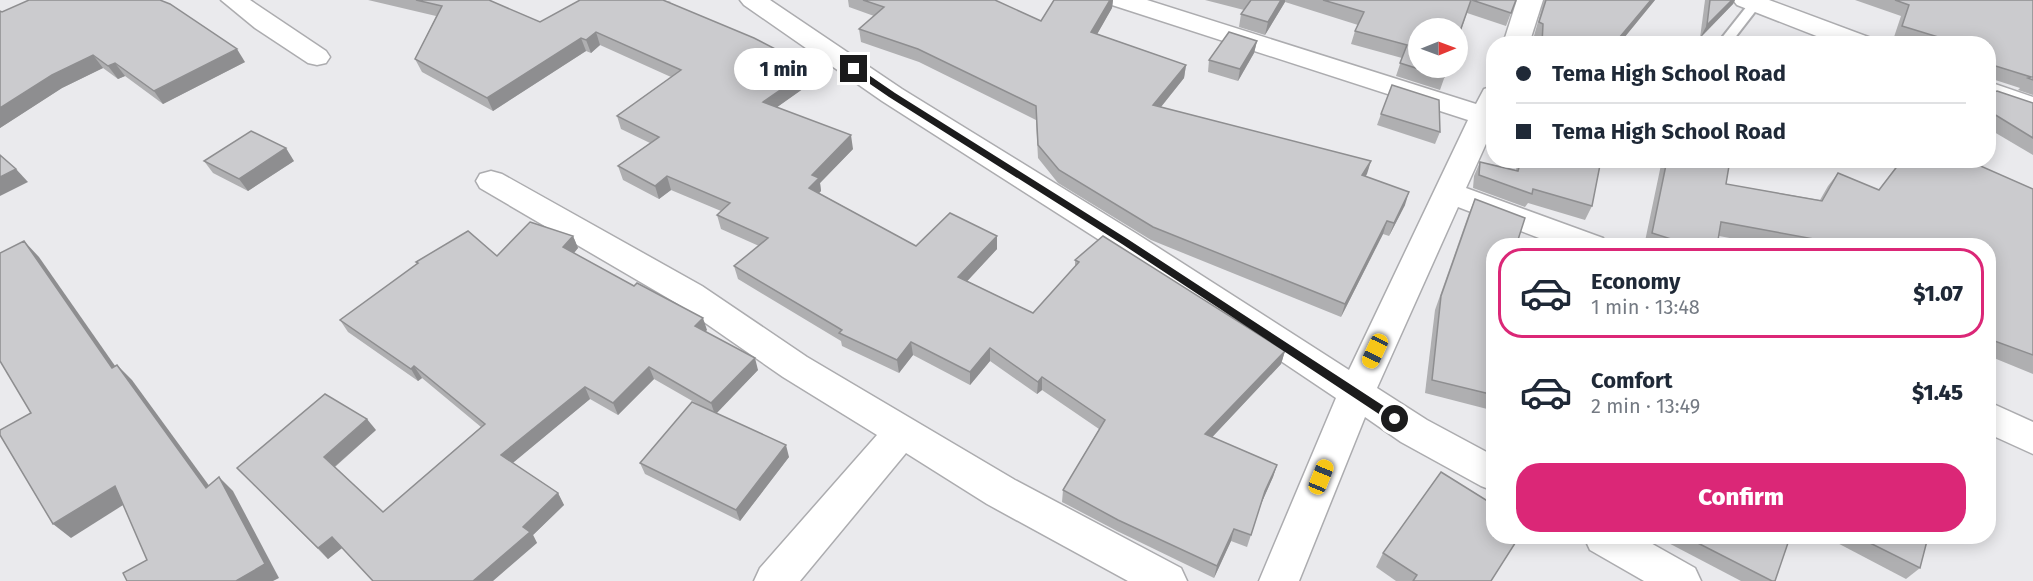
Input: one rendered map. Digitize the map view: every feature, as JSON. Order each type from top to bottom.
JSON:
[{"type":"street","points":[[234,0],[264,23],[317,57]]},
{"type":"street","points":[[753,0],[892,95],[1126,242],[1356,394],[1414,431],[1486,471]]},
{"type":"street","points":[[1121,0],[1486,105]]},
{"type":"street","points":[[1519,36],[1530,0]]},
{"type":"street","points":[[1750,2],[1841,36]]},
{"type":"street","points":[[1996,94],[2033,107]]},
{"type":"street","points":[[1279,581],[1356,394],[1486,112]]},
{"type":"street","points":[[491,181],[690,295],[795,367],[1001,492],[1167,581]]},
{"type":"street","points":[[1448,192],[1571,238]]},
{"type":"street","points":[[1996,420],[2033,439]]},
{"type":"street","points":[[774,581],[902,432]]},
{"type":"street","points":[[1616,544],[1681,581]]},
{"type":"lane","points":[[1728,36],[1750,2]]},
{"type":"building","points":[[29,0],[160,0],[170,4],[237,49],[154,91],[115,63],[108,66],[93,55],[52,75],[0,108],[0,11]]},
{"type":"building","points":[[416,0],[489,0],[540,22],[580,0],[663,0],[754,38],[812,68],[763,102],[851,135],[812,175],[819,178],[809,188],[916,246],[950,213],[997,236],[958,277],[1033,313],[1079,262],[1075,260],[1103,236],[1285,351],[1205,434],[1277,465],[1265,491],[1251,535],[1234,529],[1217,566],[1118,520],[1063,490],[1105,420],[1042,377],[1038,382],[990,348],[970,372],[911,342],[897,360],[839,333],[842,330],[734,266],[768,238],[717,215],[730,203],[667,176],[655,186],[618,166],[659,137],[617,116],[681,70],[596,32],[586,40],[581,38],[487,98],[415,59],[442,6]]},
{"type":"building","points":[[863,0],[995,0],[1041,21],[1054,0],[1110,0],[1091,32],[1186,65],[1153,105],[1371,161],[1362,175],[1409,192],[1394,223],[1387,221],[1345,304],[1153,227],[1059,170],[1038,145],[1036,106],[918,49],[859,29],[884,7]]},
{"type":"building","points":[[1251,0],[1281,0],[1268,22],[1241,14]]},
{"type":"building","points":[[1323,0],[1471,0],[1465,18],[1408,18],[1408,66],[1400,63],[1407,45],[1355,31],[1364,12]]},
{"type":"building","points":[[1472,0],[1516,0],[1511,13]]},
{"type":"building","points":[[1546,0],[1651,0],[1621,36],[1542,36],[1543,24],[1539,22]]},
{"type":"building","points":[[1710,0],[1732,0],[1707,25]]},
{"type":"building","points":[[1895,0],[2033,0],[2033,80],[2028,78],[2031,77],[1996,66],[1996,36],[1935,36],[1902,26],[1909,5]]},
{"type":"building","points":[[1229,32],[1257,41],[1240,69],[1209,60]]},
{"type":"building","points":[[1392,85],[1439,100],[1440,132],[1381,114]]},
{"type":"building","points":[[1996,91],[2033,103],[2033,138],[1996,115]]},
{"type":"building","points":[[251,131],[286,148],[239,179],[204,161]]},
{"type":"building","points":[[0,155],[16,169],[0,177]]},
{"type":"building","points":[[1480,162],[1486,163],[1486,168],[1505,168],[1518,171],[1519,168],[1599,168],[1592,206],[1533,189],[1532,194],[1479,175]]},
{"type":"building","points":[[1665,168],[1729,168],[1726,184],[1822,201],[1838,173],[1879,190],[1896,168],[1985,168],[2033,189],[2033,355],[1996,342],[1996,238],[1808,238],[1721,222],[1718,238],[1668,238],[1652,233]]},
{"type":"building","points":[[1475,199],[1525,218],[1519,238],[1486,238],[1486,393],[1432,380],[1441,296]]},
{"type":"building","points":[[530,222],[573,236],[563,247],[634,286],[637,283],[703,318],[695,326],[755,358],[711,403],[649,367],[613,403],[585,387],[501,455],[558,493],[523,527],[530,532],[473,581],[373,581],[332,537],[318,548],[237,468],[325,394],[367,419],[324,457],[383,512],[485,424],[414,366],[411,369],[340,320],[418,263],[416,262],[468,231],[497,256]]},
{"type":"building","points":[[24,241],[112,368],[117,365],[206,488],[219,477],[265,564],[236,581],[127,581],[123,573],[147,560],[115,486],[53,524],[0,435],[0,430],[31,413],[0,361],[0,253]]},
{"type":"building","points":[[692,402],[786,445],[736,510],[640,463]]},
{"type":"building","points":[[1441,472],[1486,500],[1486,544],[1515,544],[1491,581],[1413,581],[1417,575],[1383,553]]},
{"type":"building","points":[[1700,544],[1788,544],[1775,581]]},
{"type":"building","points":[[1872,544],[1926,544],[1920,568]]},
{"type":"route","points":[[854,69],[1126,242],[1395,419]]}]
